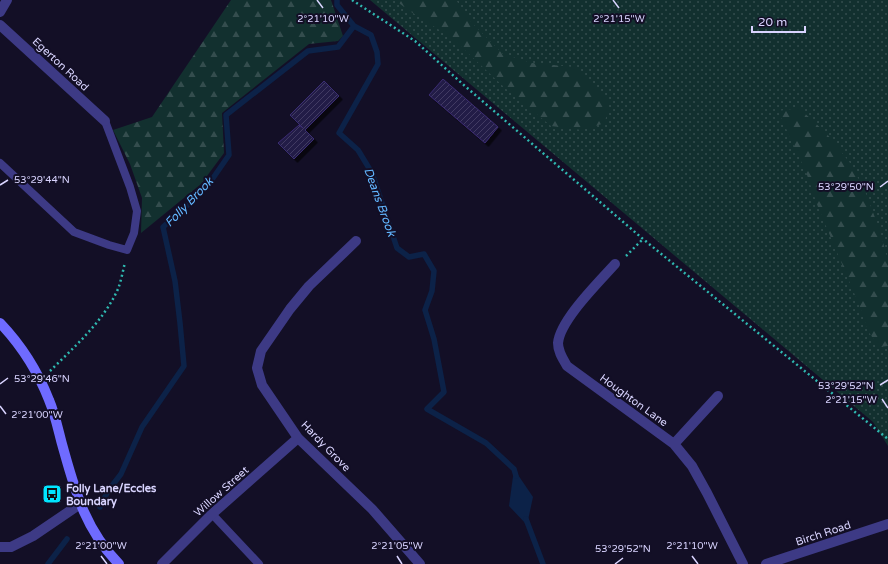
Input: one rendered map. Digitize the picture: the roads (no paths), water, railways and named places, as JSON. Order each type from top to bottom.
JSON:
[{"type":"main road","points":[[0,323],[18,346],[40,379],[50,401],[80,504],[100,542],[119,564]]},
{"type":"street","points":[[0,12],[8,0]]},
{"type":"street","name":"Egerton Road","points":[[0,25],[105,121]]},
{"type":"street","name":"Hardy Grove","points":[[356,241],[309,286],[290,309],[261,351],[257,368],[262,385],[298,438],[372,509],[420,564]]},
{"type":"street","name":"Houghton Lane","points":[[615,264],[570,316],[562,329],[558,344],[560,354],[567,366],[674,444],[692,466],[743,564]]},
{"type":"street","points":[[674,444],[718,396]]},
{"type":"street","name":"Willow Street","points":[[162,564],[212,514],[298,438]]},
{"type":"street","points":[[0,547],[11,547],[33,536],[80,504]]},
{"type":"street","name":"Birch Road","points":[[766,564],[888,524]]},
{"type":"lane","points":[[0,163],[74,232],[127,250],[134,233],[137,211],[130,187],[105,121]]},
{"type":"lane","points":[[212,514],[259,564]]},
{"type":"water","points":[[514,469],[533,497],[527,525],[509,506]]},
{"type":"waterway","name":"Folly Brook","points":[[100,507],[108,491],[121,474],[142,427],[184,366],[175,281],[163,227],[193,200],[211,181],[229,155],[226,115],[308,51],[338,47],[354,26],[337,5],[337,0]]},
{"type":"waterway","name":"Deans Brook","points":[[354,26],[371,35],[377,52],[378,64],[339,133],[358,150],[372,173],[397,248],[409,257],[424,254],[434,271],[432,291],[425,310],[434,339],[444,392],[427,409],[486,443],[514,469],[516,476]]},
{"type":"waterway","points":[[526,519],[543,564]]},
{"type":"waterway","name":"Folly Brook","points":[[48,564],[67,539]]},
{"type":"place","name":"Folly Lane/Eccles Boundary","points":[[52,494]]}]
